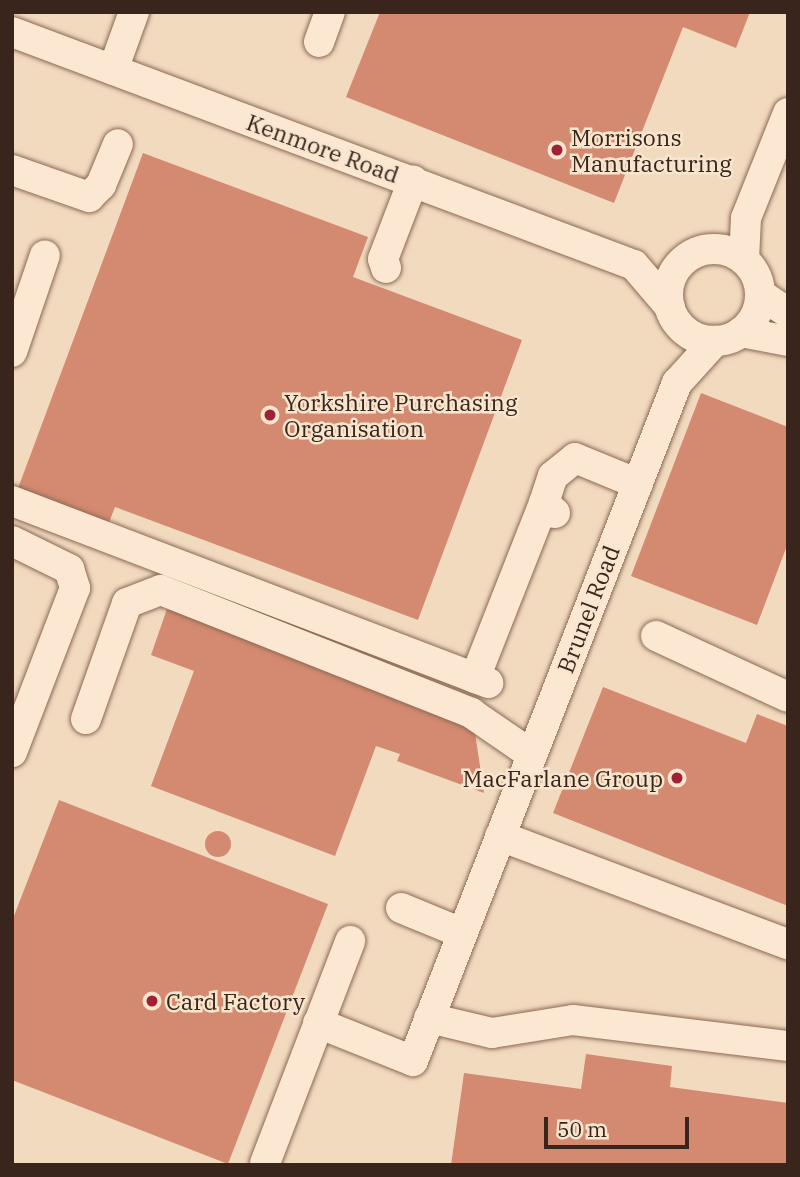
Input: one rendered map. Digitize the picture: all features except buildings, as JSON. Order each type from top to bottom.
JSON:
[{"type":"street","points":[[113,70],[134,12]]},
{"type":"street","points":[[319,42],[330,12]]},
{"type":"street","name":"Kenmore Road","points":[[12,32],[634,265],[673,314],[728,337],[788,341]]},
{"type":"street","points":[[788,113],[746,218],[744,260],[760,295],[788,313]]},
{"type":"street","points":[[12,170],[89,197],[101,185],[118,144]]},
{"type":"street","points":[[386,268],[383,259],[413,181]]},
{"type":"street","points":[[673,314],[672,277],[697,253],[746,218]]},
{"type":"street","points":[[634,265],[697,253],[744,260]]},
{"type":"street","points":[[12,352],[45,255]]},
{"type":"street","points":[[728,337],[760,295]]},
{"type":"street","name":"Brunel Road","points":[[318,1023],[413,1061],[677,383],[673,314]]},
{"type":"street","name":"Brunel Road","points":[[677,383],[728,337]]},
{"type":"street","points":[[12,501],[482,681],[550,508],[554,476],[575,458],[638,484]]},
{"type":"street","points":[[12,541],[69,569],[75,588],[12,752]]},
{"type":"street","points":[[86,719],[127,603],[161,590],[471,713],[532,755]]},
{"type":"street","points":[[656,636],[788,697]]},
{"type":"street","points":[[500,836],[788,944]]},
{"type":"street","points":[[401,908],[462,933]]},
{"type":"street","points":[[265,1163],[350,941]]},
{"type":"street","points":[[429,1018],[492,1033],[573,1020],[788,1046]]},
{"type":"place","name":"Morrisons Manufacturing","points":[[557,150]]},
{"type":"place","name":"Yorkshire Purchasing Organisation","points":[[270,415]]},
{"type":"place","name":"MacFarlane Group","points":[[677,778]]},
{"type":"place","name":"Card Factory","points":[[152,1001]]}]
